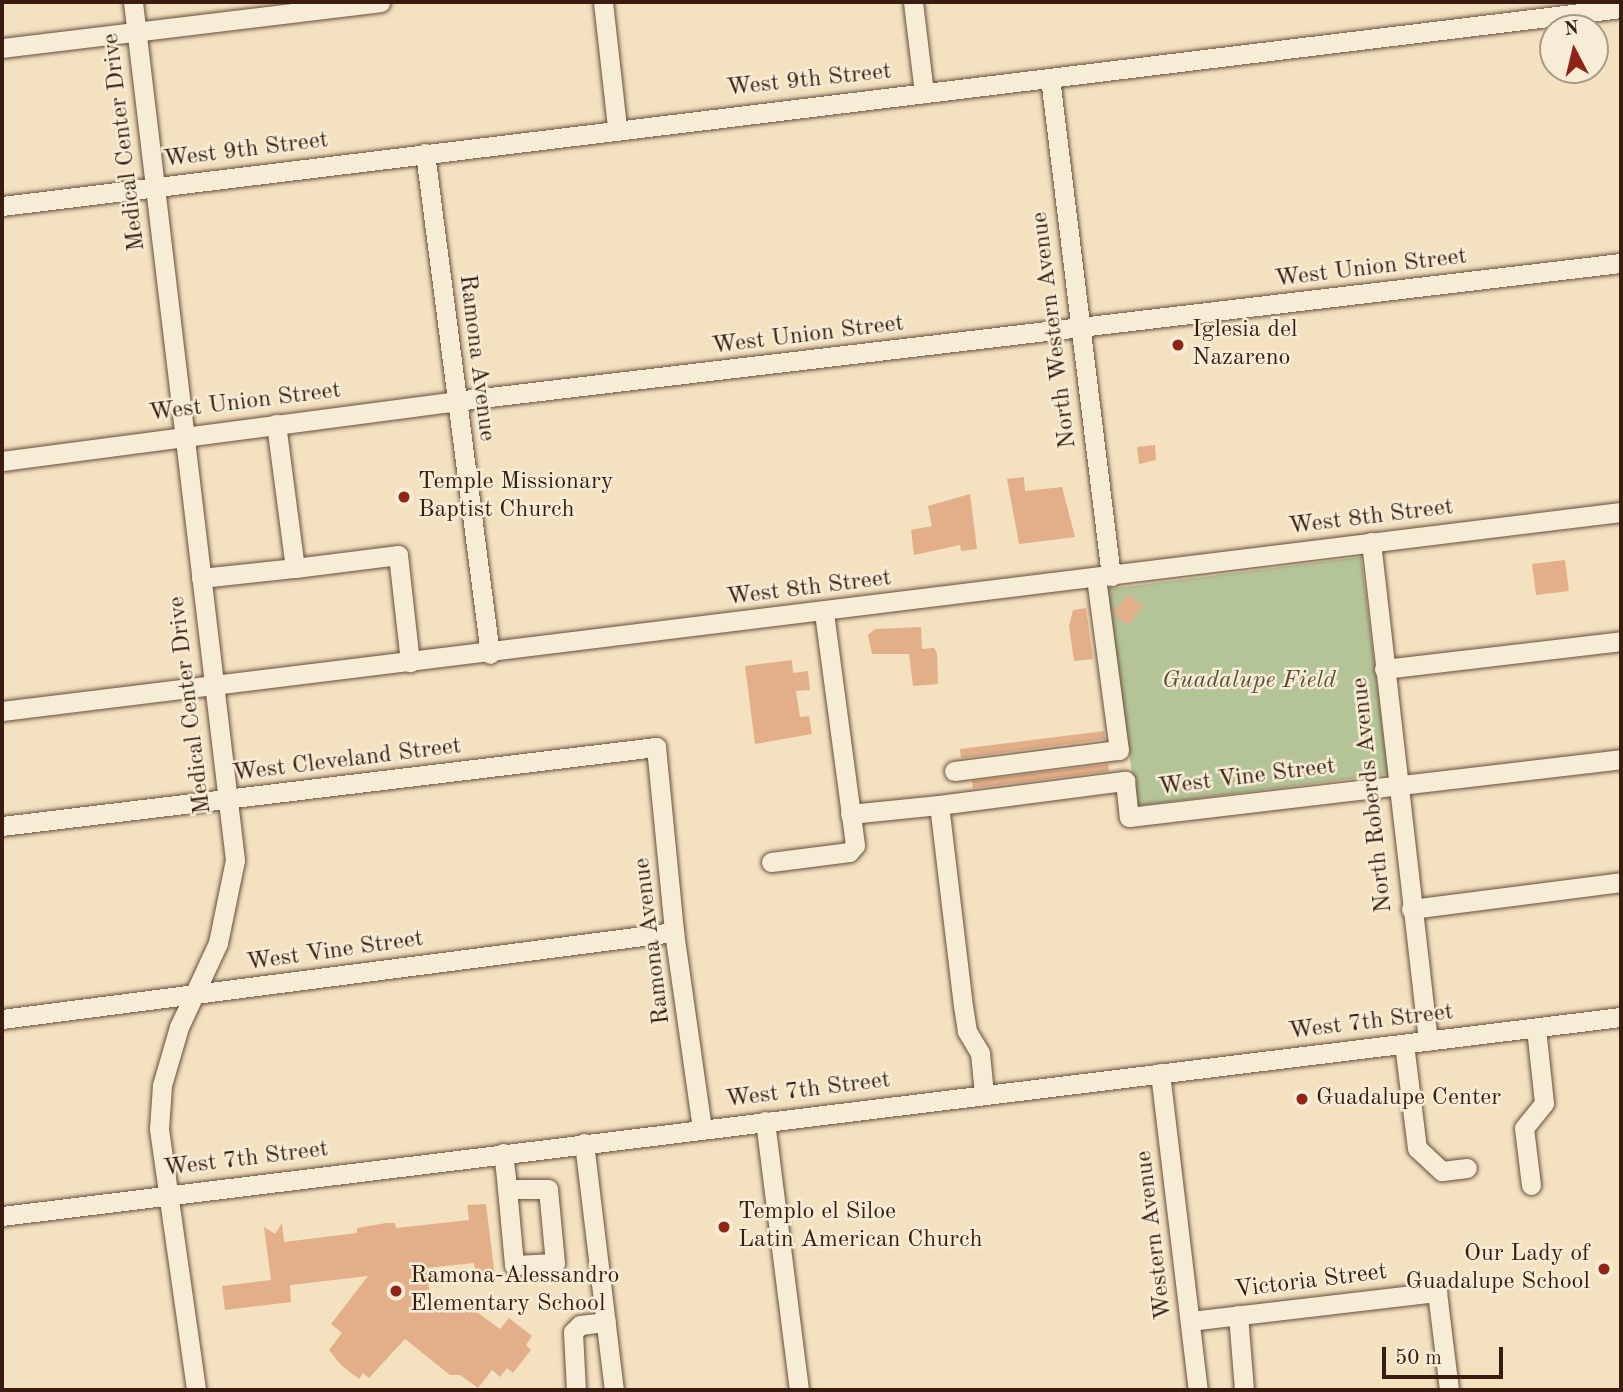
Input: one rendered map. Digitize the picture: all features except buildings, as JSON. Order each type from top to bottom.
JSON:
[{"type":"street","name":"Medical Center Drive","points":[[133,2],[235,860],[230,903],[162,1085],[159,1129],[196,1390]]},
{"type":"street","points":[[2,48],[380,2]]},
{"type":"street","points":[[603,2],[617,127]]},
{"type":"street","points":[[913,2],[924,93]]},
{"type":"street","name":"West 9th Street","points":[[2,206],[617,127],[1050,78],[1551,9],[1621,8]]},
{"type":"street","name":"North Western Avenue","points":[[954,771],[1119,750],[1079,330],[1050,78]]},
{"type":"street","name":"Ramona Avenue","points":[[425,153],[490,654]]},
{"type":"street","name":"West Union Street","points":[[2,461],[456,401],[1079,330],[1621,264]]},
{"type":"street","points":[[276,424],[295,568]]},
{"type":"street","name":"West 8th Street","points":[[2,711],[213,684],[490,654],[1621,512]]},
{"type":"street","name":"North Roberds Avenue","points":[[1371,542],[1395,784],[1428,1041]]},
{"type":"street","points":[[201,578],[398,555],[410,662]]},
{"type":"street","points":[[771,862],[854,850],[824,612]]},
{"type":"street","points":[[1384,670],[1621,641]]},
{"type":"street","name":"Ramona Avenue","points":[[656,747],[674,932],[702,1128]]},
{"type":"street","name":"West Cleveland Street","points":[[2,826],[656,747]]},
{"type":"street","name":"West Vine Street","points":[[939,805],[1125,781],[1129,817],[1621,759]]},
{"type":"street","points":[[850,814],[939,805],[963,1006],[967,1031],[981,1052],[984,1094]]},
{"type":"street","points":[[1411,909],[1621,882]]},
{"type":"street","name":"West Vine Street","points":[[2,1019],[674,932]]},
{"type":"street","name":"West 7th Street","points":[[2,1216],[1621,1017]]},
{"type":"street","points":[[1531,1185],[1524,1128],[1544,1103],[1536,1028]]},
{"type":"street","points":[[1404,1044],[1417,1148],[1442,1171],[1467,1168]]},
{"type":"street","name":"Western Avenue","points":[[1160,1073],[1198,1390]]},
{"type":"street","points":[[765,1121],[799,1390]]},
{"type":"street","points":[[584,1143],[614,1390]]},
{"type":"street","points":[[503,1153],[507,1189]]},
{"type":"street","name":"Victoria Street","points":[[1190,1321],[1437,1292],[1449,1390]]},
{"type":"street","points":[[1238,1315],[1244,1390]]},
{"type":"street","points":[[576,1390],[573,1332],[580,1325],[606,1322]]},
{"type":"green space","name":"Guadalupe Field","points":[[1361,557],[1388,774],[1136,806],[1108,589]]},
{"type":"place","name":"Iglesia del Nazareno","points":[[1178,345]]},
{"type":"place","name":"Temple Missionary Baptist Church","points":[[404,497]]},
{"type":"place","name":"Guadalupe Center","points":[[1302,1099]]},
{"type":"place","name":"Templo el Siloe Latin American Church","points":[[724,1227]]},
{"type":"place","name":"Our Lady of Guadalupe School","points":[[1604,1269]]},
{"type":"place","name":"Ramona-Alessandro Elementary School","points":[[396,1291]]}]
